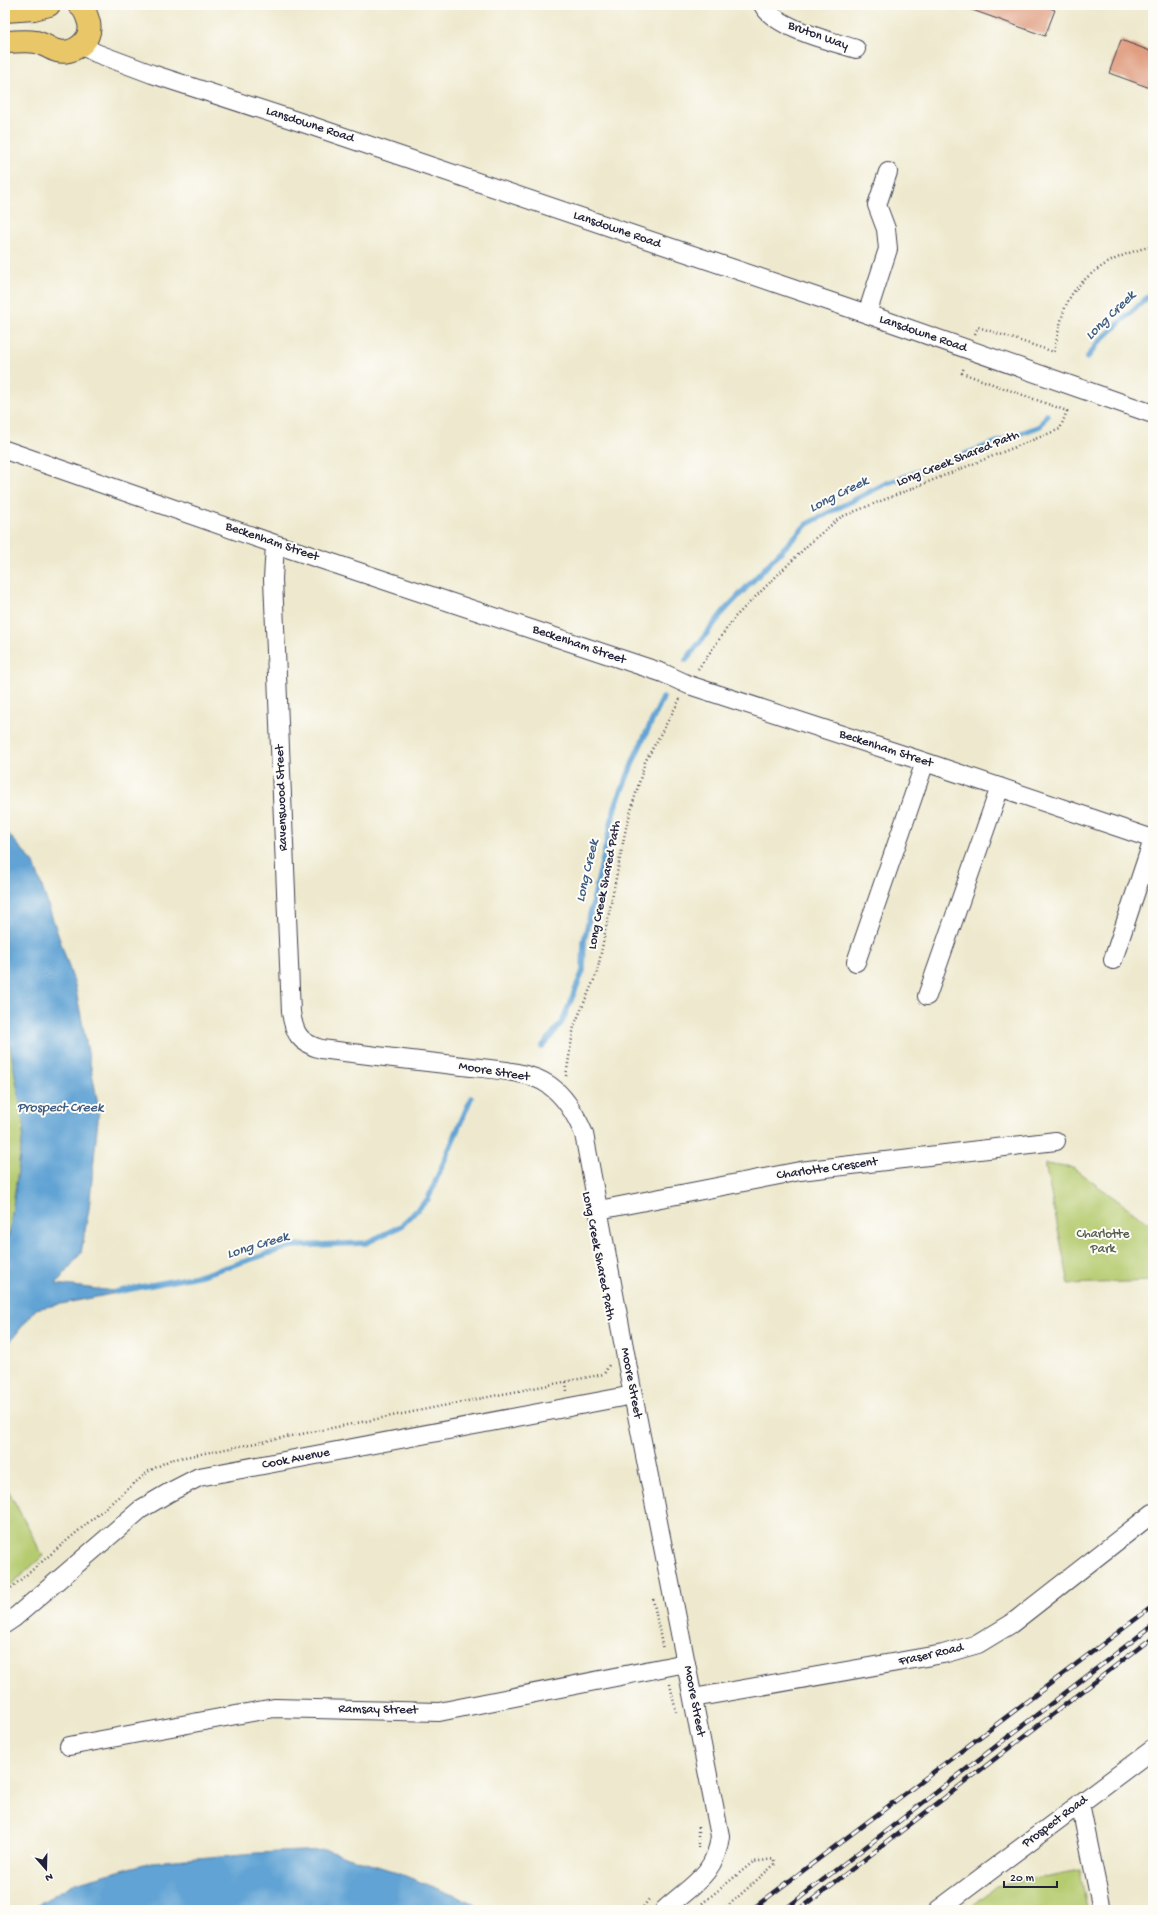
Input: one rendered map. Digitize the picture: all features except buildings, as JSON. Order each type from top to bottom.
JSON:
[{"type":"main road","points":[[5,11],[34,9],[49,5]]},
{"type":"main road","points":[[5,42],[35,42],[62,51],[75,49],[86,40],[90,28],[86,6]]},
{"type":"street","name":"Bruton Way","points":[[763,5],[768,13],[779,22],[856,49]]},
{"type":"street","name":"Lansdowne Road","points":[[81,45],[96,53],[152,74],[313,126],[867,314],[1153,414]]},
{"type":"street","points":[[867,314],[888,249],[886,229],[877,205],[888,172]]},
{"type":"street","name":"Beckenham Street","points":[[5,450],[276,544],[663,674],[689,685],[1153,839]]},
{"type":"street","name":"Ravenswood Street","points":[[276,544],[273,579],[291,1012],[293,1027],[299,1038],[310,1046]]},
{"type":"street","points":[[856,962],[924,762]]},
{"type":"street","points":[[927,996],[1000,787]]},
{"type":"street","points":[[1113,960],[1153,839]]},
{"type":"street","name":"Moore Street","points":[[310,1046],[321,1049],[513,1073],[534,1078],[548,1085],[568,1103],[584,1134],[633,1395],[720,1836],[719,1849],[714,1862],[707,1872],[664,1910]]},
{"type":"street","name":"Charlotte Crescent","points":[[599,1210],[800,1172],[1056,1141]]},
{"type":"street","name":"Cook Avenue","points":[[5,1624],[14,1618],[141,1509],[199,1477],[633,1395]]},
{"type":"street","name":"Fraser Road","points":[[693,1698],[943,1654],[978,1644],[1011,1624],[1153,1513]]},
{"type":"street","name":"Ramsay Street","points":[[69,1746],[274,1708],[439,1712],[686,1663]]},
{"type":"street","name":"Prospect Road","points":[[938,1910],[1153,1750]]},
{"type":"street","points":[[1080,1803],[1102,1910]]},
{"type":"path","points":[[978,327],[1054,352],[1069,299],[1083,281],[1107,263],[1135,250],[1153,246]]},
{"type":"path","name":"Long Creek Shared Path","points":[[701,663],[735,617],[813,540],[841,517],[1060,429],[1067,411],[962,373]]},
{"type":"path","name":"Long Creek Shared Path","points":[[566,1080],[574,1026],[597,973],[626,828],[645,762],[680,701]]},
{"type":"path","points":[[566,1382],[604,1374],[609,1365],[607,1357]]},
{"type":"path","points":[[694,1910],[753,1862],[774,1859],[775,1864],[723,1910]]},
{"type":"green space","points":[[5,1017],[24,1126],[9,1235],[5,1240]]},
{"type":"green space","name":"Charlotte Park","points":[[1045,1164],[1073,1168],[1153,1226],[1153,1281],[1069,1284]]},
{"type":"green space","points":[[5,1484],[43,1556],[5,1590]]},
{"type":"green space","points":[[1080,1870],[1087,1910],[967,1910],[997,1886]]},
{"type":"water","name":"Prospect Creek","points":[[5,830],[34,863],[75,985],[99,1109],[89,1209],[81,1253],[56,1284],[122,1292],[36,1309],[5,1348],[5,1240],[9,1235],[24,1126],[5,1017]]},
{"type":"water","points":[[326,1850],[393,1871],[473,1903],[482,1910],[28,1910],[75,1883],[151,1862],[255,1853]]},
{"type":"waterway","name":"Long Creek","points":[[1087,358],[1098,343],[1153,292]]},
{"type":"waterway","name":"Long Creek","points":[[686,660],[724,611],[807,524],[885,484],[1040,426],[1047,415]]},
{"type":"waterway","name":"Long Creek","points":[[542,1047],[562,1022],[583,971],[584,941],[615,807],[637,752],[663,698]]},
{"type":"waterway","name":"Long Creek","points":[[116,1292],[202,1275],[292,1246],[366,1243],[401,1226],[428,1199],[471,1098]]},
{"type":"railway","points":[[751,1910],[1153,1606]]},
{"type":"railway","points":[[784,1910],[1153,1625]]},
{"type":"railway","points":[[799,1910],[1153,1637]]}]
